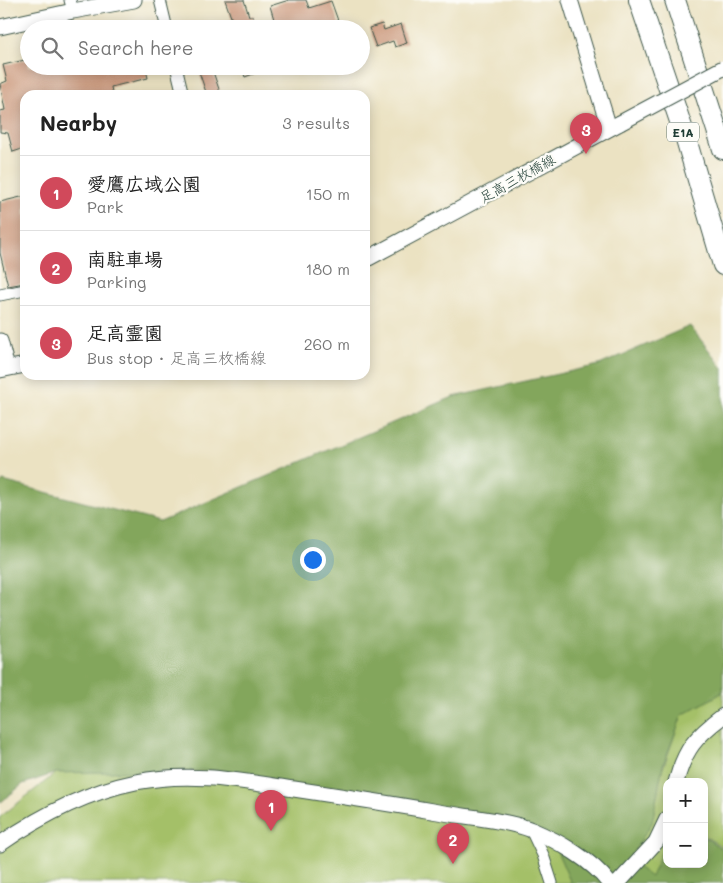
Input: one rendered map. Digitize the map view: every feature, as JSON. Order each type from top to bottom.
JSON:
[{"type":"highway","points":[[630,0],[686,139]]},
{"type":"highway","name":"E1A","points":[[639,0],[686,139],[723,265]]},
{"type":"highway","name":"E1A","points":[[675,0],[723,149]]},
{"type":"street","points":[[25,20],[72,5],[131,0]]},
{"type":"street","points":[[160,0],[165,20]]},
{"type":"street","points":[[570,0],[614,125]]},
{"type":"street","points":[[0,28],[20,22]]},
{"type":"street","name":"足高三枚橋線","points":[[370,257],[723,68]]},
{"type":"street","points":[[178,75],[181,90]]},
{"type":"street","points":[[0,295],[20,291]]},
{"type":"street","points":[[0,341],[3,369],[20,367]]},
{"type":"street","points":[[677,778],[683,758],[701,732],[723,716]]},
{"type":"street","points":[[0,844],[35,820],[68,804],[136,782],[186,776],[228,778],[378,802],[531,830],[569,850],[602,873],[609,883]]},
{"type":"street","points":[[618,883],[656,842],[665,823]]},
{"type":"street","points":[[531,830],[543,854],[552,883]]},
{"type":"green space","points":[[690,326],[723,368],[723,690],[720,694],[682,715],[663,765],[652,823],[628,860],[651,877],[663,848],[663,868],[708,868],[708,840],[723,849],[723,883],[571,883],[553,842],[531,830],[336,795],[220,770],[56,773],[23,784],[0,803],[0,485],[3,481],[160,522],[453,397],[599,365]]},
{"type":"green space","points":[[723,690],[723,847],[708,838],[708,778],[663,778],[663,849],[651,878],[628,860],[646,832],[662,771],[682,715],[720,694]]},
{"type":"green space","points":[[310,761],[485,816],[555,846],[571,883],[0,883],[0,817],[56,773]]},
{"type":"building","points":[[225,0],[244,0],[249,16],[253,16],[254,20],[232,20]]},
{"type":"building","points":[[289,0],[306,0],[309,8],[331,1],[338,20],[274,20],[270,6]]},
{"type":"building","points":[[382,24],[384,30],[401,24],[407,43],[395,47],[393,41],[376,47],[370,28]]},
{"type":"building","points":[[20,61],[20,75],[147,75],[148,78],[111,87],[112,90],[20,90],[20,150],[13,152],[8,133],[0,132],[0,111],[5,110],[0,84],[7,81],[3,65]]},
{"type":"building","points":[[200,75],[214,75],[219,90],[205,90]]},
{"type":"building","points":[[20,197],[20,284],[8,286],[0,253],[0,202]]},
{"type":"place","name":"足高霊園","points":[[586,154]]},
{"type":"place","name":"愛鷹広域公園","points":[[271,831]]},
{"type":"place","name":"南駐車場","points":[[453,864]]}]
